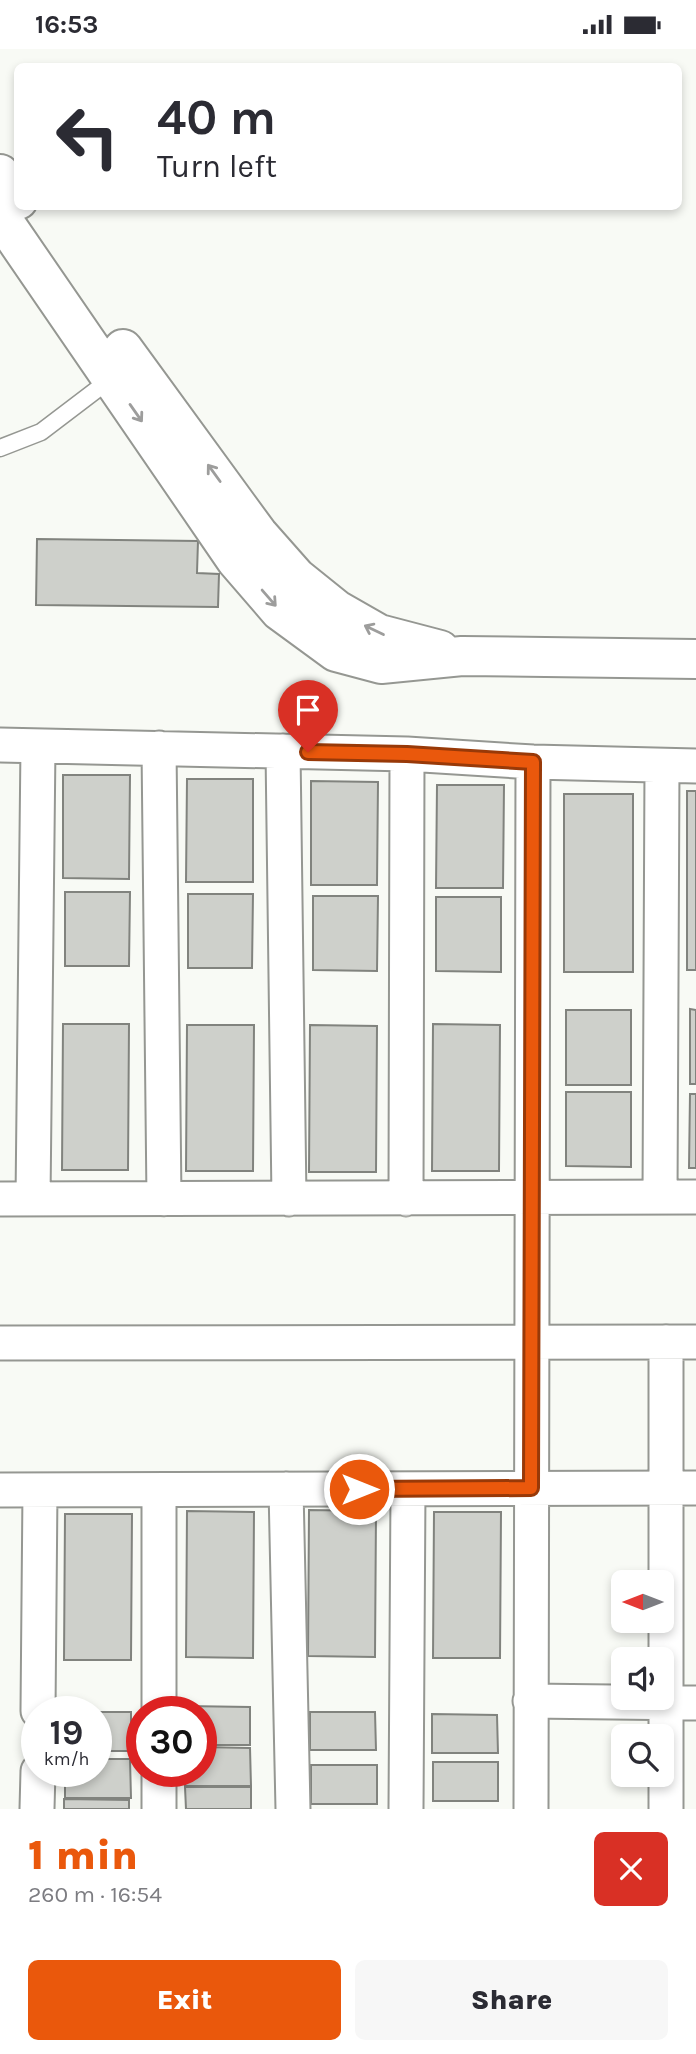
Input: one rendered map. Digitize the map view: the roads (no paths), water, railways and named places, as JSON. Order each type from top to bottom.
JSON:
[{"type":"street","points":[[0,174],[9,216],[122,370],[296,577],[337,610],[379,634],[462,656],[696,659]]},
{"type":"street","points":[[0,745],[407,754],[533,762],[696,766]]},
{"type":"street","points":[[33,1199],[38,746]]},
{"type":"street","points":[[159,748],[164,1199]]},
{"type":"street","points":[[283,751],[289,1199]]},
{"type":"street","points":[[406,1199],[407,754]]},
{"type":"street","points":[[531,1809],[533,762]]},
{"type":"street","points":[[660,1197],[662,766]]},
{"type":"street","points":[[0,1199],[696,1197]]},
{"type":"street","points":[[0,1343],[681,1342],[681,1703],[666,1809]]},
{"type":"street","points":[[0,1490],[681,1488]]},
{"type":"street","points":[[159,1489],[159,1696]]},
{"type":"street","points":[[286,1489],[293,1809]]},
{"type":"street","points":[[406,1809],[408,1489]]},
{"type":"street","points":[[38,1696],[40,1490]]},
{"type":"street","points":[[530,1701],[681,1703]]},
{"type":"street","points":[[37,1809],[38,1787]]},
{"type":"street","points":[[159,1787],[159,1809]]},
{"type":"lane","points":[[0,448],[41,432],[122,370]]}]
